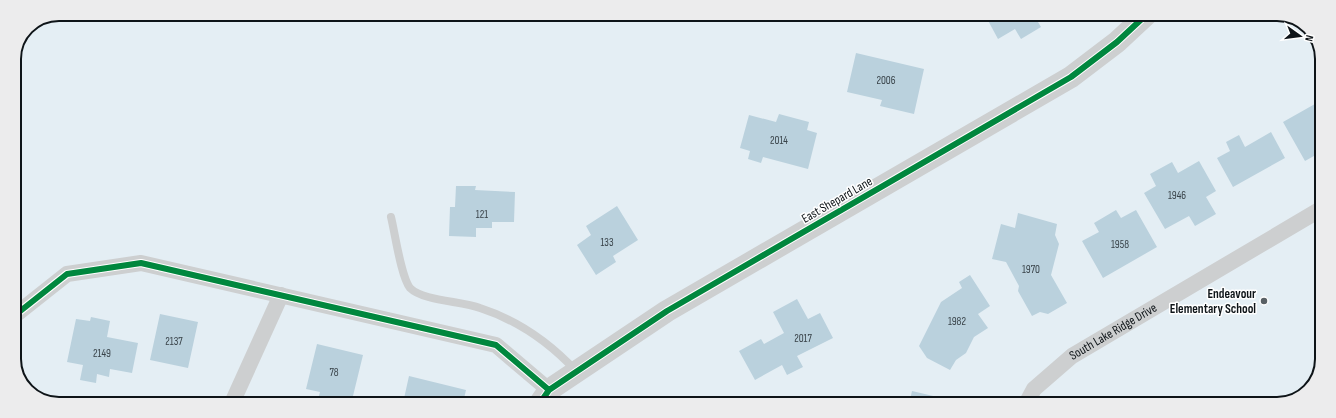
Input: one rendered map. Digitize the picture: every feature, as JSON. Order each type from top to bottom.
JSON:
[{"type":"street","name":"East Shepard Lane","points":[[545,397],[576,372],[667,311],[1071,77],[1117,42],[1140,21]]},
{"type":"street","name":"South Lake Ridge Drive","points":[[1030,397],[1034,389],[1072,356],[1315,213]]},
{"type":"street","points":[[21,310],[67,274],[141,263],[496,345],[545,397]]},
{"type":"street","points":[[235,397],[281,295]]},
{"type":"lane","points":[[391,217],[406,280],[416,292],[423,296],[460,302],[480,308],[518,324],[550,346],[576,372]]},
{"type":"building","points":[[988,21],[1037,21],[1041,27],[1021,39],[1015,29],[998,39]]},
{"type":"building","points":[[856,53],[924,69],[914,114],[880,106],[882,100],[847,92]]},
{"type":"building","points":[[1315,104],[1315,155],[1305,161],[1283,122]]},
{"type":"building","points":[[779,114],[809,122],[807,130],[817,133],[808,169],[763,157],[761,163],[748,159],[750,151],[740,148],[749,115],[776,122]]},
{"type":"building","points":[[1271,132],[1285,158],[1233,187],[1217,158],[1230,151],[1226,142],[1239,135],[1245,147]]},
{"type":"building","points":[[1199,161],[1216,191],[1206,197],[1216,214],[1195,226],[1189,216],[1165,229],[1144,193],[1156,186],[1150,174],[1172,162],[1178,173]]},
{"type":"building","points":[[456,186],[476,186],[475,190],[515,192],[514,222],[492,222],[492,228],[476,228],[476,237],[449,236],[450,207],[455,207]]},
{"type":"building","points":[[617,206],[638,240],[613,256],[616,262],[596,275],[577,245],[591,235],[586,226]]},
{"type":"building","points":[[1116,210],[1121,218],[1136,210],[1157,247],[1103,278],[1082,241],[1099,232],[1094,223]]},
{"type":"building","points":[[1018,213],[1057,224],[1055,235],[1059,244],[1051,275],[1067,303],[1048,314],[1040,312],[1032,316],[1018,291],[1019,286],[1006,262],[992,259],[1001,224],[1015,228]]},
{"type":"building","points":[[970,275],[990,306],[978,314],[988,328],[974,337],[966,353],[956,360],[950,370],[927,358],[919,346],[941,302],[962,288],[959,282]]},
{"type":"building","points":[[797,299],[808,319],[820,313],[833,338],[797,356],[803,367],[787,375],[782,365],[755,380],[739,351],[761,339],[764,344],[784,333],[773,312]]},
{"type":"building","points":[[160,314],[198,322],[188,368],[150,360]]},
{"type":"building","points":[[91,317],[110,321],[107,337],[138,343],[132,373],[110,369],[109,377],[97,374],[96,383],[80,380],[83,365],[67,362],[76,319],[90,321]]},
{"type":"building","points":[[317,344],[363,355],[353,397],[319,397],[320,392],[306,389]]},
{"type":"building","points":[[409,376],[466,390],[464,397],[404,397]]},
{"type":"building","points":[[912,391],[938,397],[911,397]]},
{"type":"cycle path","points":[[544,397],[549,390],[667,311],[1071,77],[1117,42],[1140,21]]},
{"type":"cycle path","points":[[21,310],[67,274],[141,263],[496,345],[549,390]]},
{"type":"place","name":"Endeavour Elementary School","points":[[1264,301]]}]
